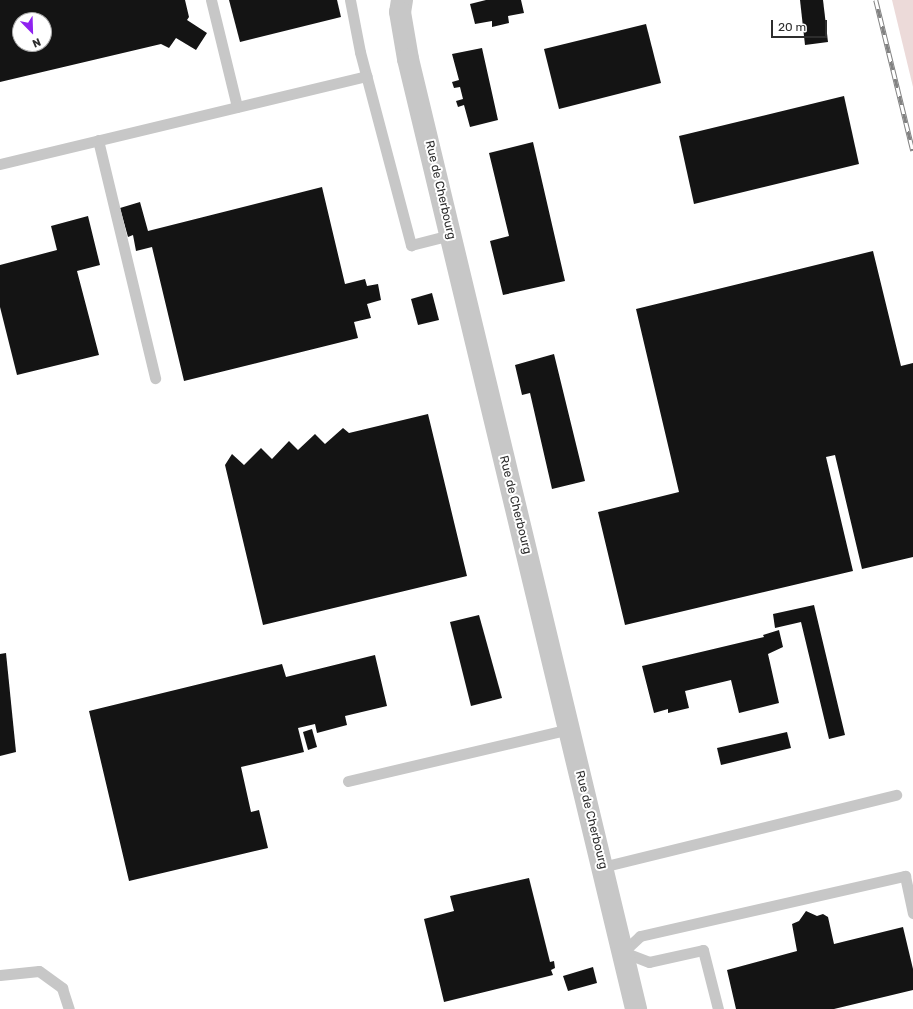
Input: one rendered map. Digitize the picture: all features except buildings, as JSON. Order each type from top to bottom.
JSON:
[{"type":"street","name":"Rue de Cherbourg","points":[[402,0],[400,12],[408,59],[636,1009]]},
{"type":"lane","points":[[210,0],[237,107]]},
{"type":"lane","points":[[350,0],[367,76],[411,245],[450,235]]},
{"type":"lane","points":[[0,164],[367,76]]},
{"type":"lane","points":[[98,140],[155,378]]},
{"type":"lane","points":[[348,781],[569,729]]},
{"type":"lane","points":[[602,867],[896,795]]},
{"type":"lane","points":[[718,1009],[703,950],[649,962],[623,952],[640,936],[905,876],[913,913]]},
{"type":"lane","points":[[0,975],[39,971],[62,988],[69,1009]]},
{"type":"shaded area","points":[[892,0],[913,0],[913,87]]},
{"type":"railway","points":[[876,0],[913,151]]}]
